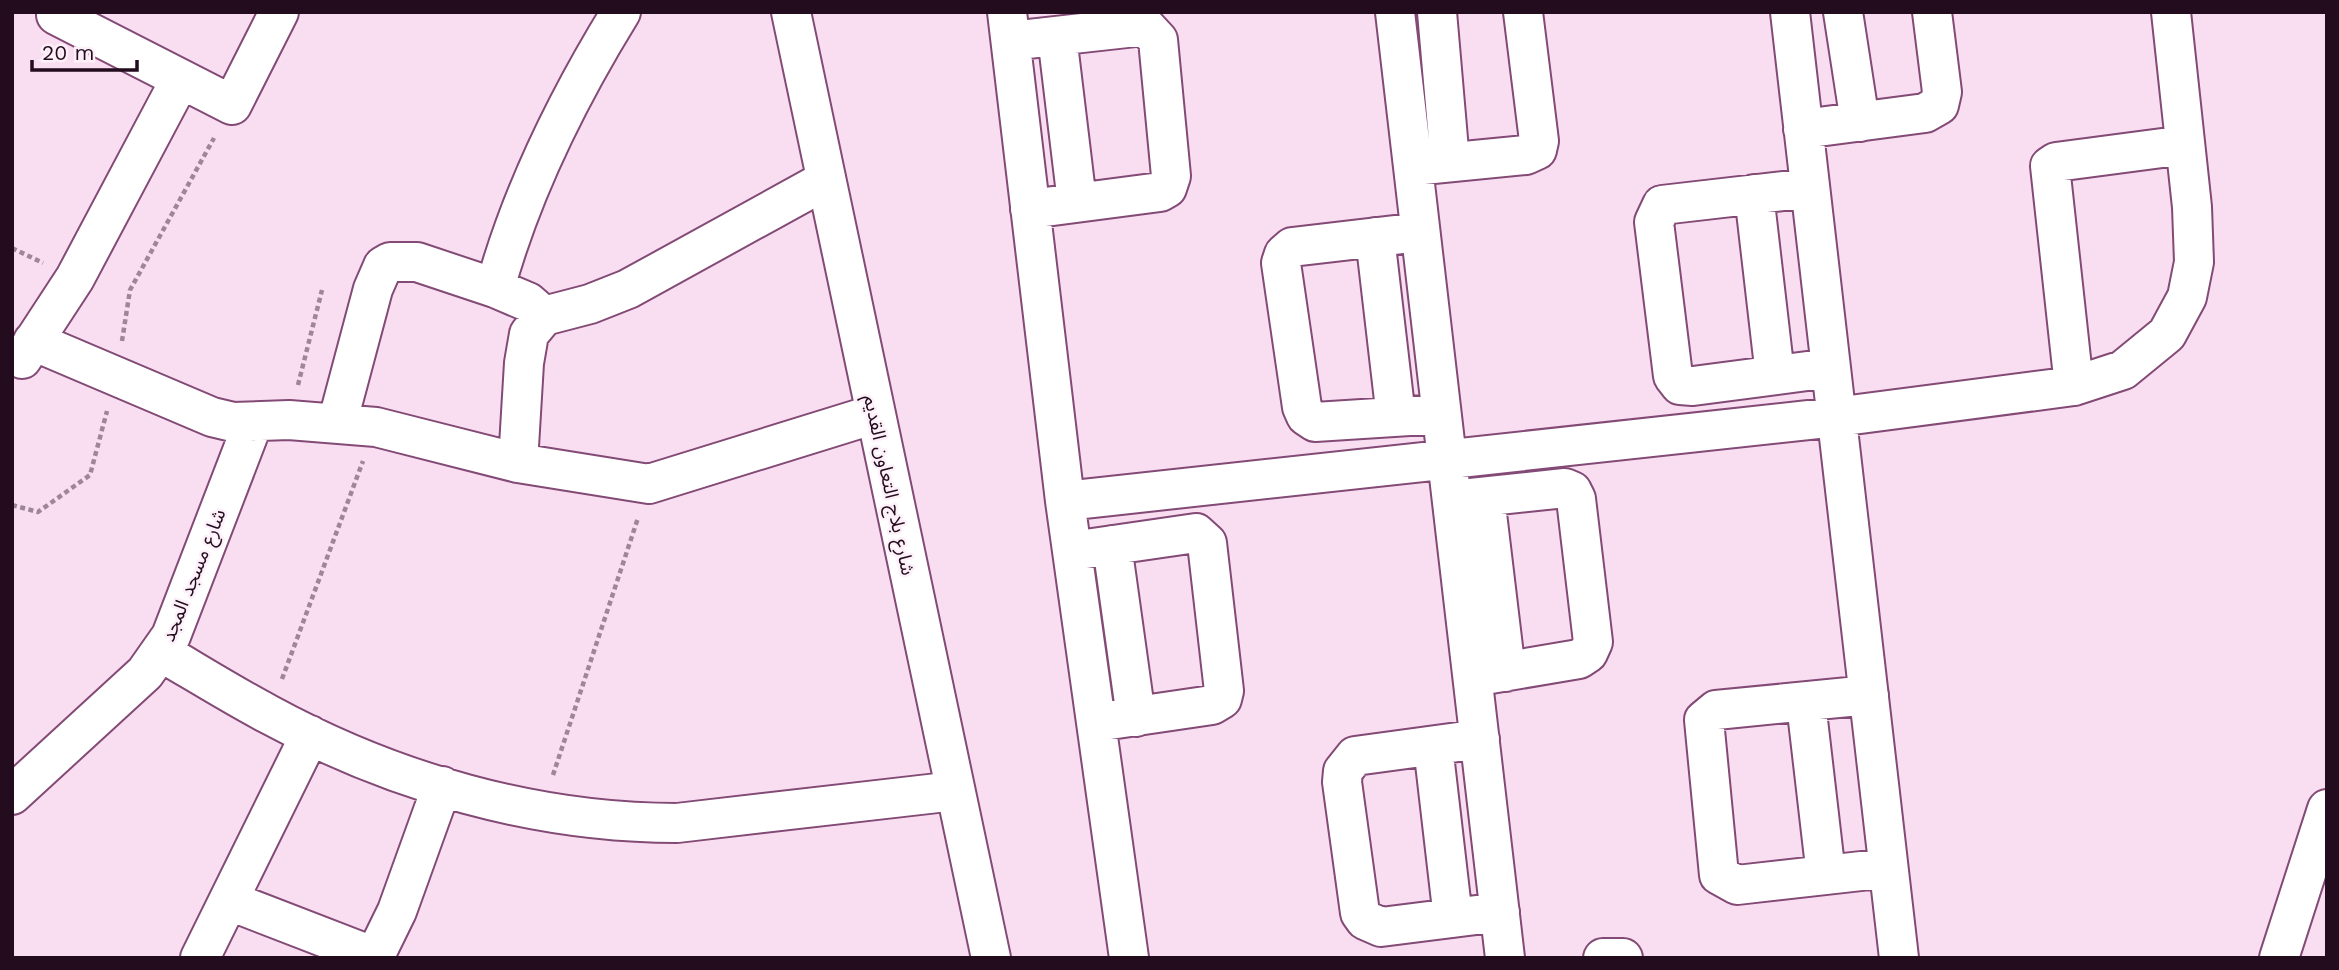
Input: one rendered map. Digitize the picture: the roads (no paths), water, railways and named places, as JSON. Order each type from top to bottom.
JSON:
[{"type":"street","points":[[56,15],[232,105],[279,12]]},
{"type":"street","points":[[495,288],[508,247],[554,132],[621,12]]},
{"type":"street","name":"شارع بلاج التعاون القديم","points":[[791,12],[991,958]]},
{"type":"street","points":[[1395,12],[1447,458],[1468,499],[1489,675],[1480,739],[1505,958]]},
{"type":"street","points":[[1437,12],[1450,162]]},
{"type":"street","points":[[1413,166],[1526,155],[1537,150],[1539,141],[1523,12]]},
{"type":"street","points":[[1790,12],[1899,958]]},
{"type":"street","points":[[1843,12],[1860,122]]},
{"type":"street","points":[[1803,129],[1925,113],[1939,104],[1942,92],[1932,12]]},
{"type":"street","points":[[1065,501],[1836,417],[2074,386],[2123,370],[2167,334],[2187,297],[2194,261],[2171,12]]},
{"type":"street","points":[[1030,209],[1160,192],[1167,188],[1171,176],[1158,40],[1145,26],[1057,36],[1009,27],[1030,209],[1065,501],[1129,958]]},
{"type":"street","points":[[1057,36],[1077,202]]},
{"type":"street","points":[[180,80],[75,278],[23,348],[116,377],[212,417],[376,427],[518,463],[649,484],[875,414]]},
{"type":"street","points":[[2074,386],[2050,166],[2056,162],[2185,145]]},
{"type":"street","points":[[518,463],[524,363],[529,334],[544,316],[590,304],[628,289],[826,180]]},
{"type":"street","points":[[1810,188],[1662,205],[1654,222],[1673,376],[1680,385],[1693,386],[1830,368]]},
{"type":"street","points":[[1755,194],[1775,375]]},
{"type":"street","points":[[1420,232],[1292,247],[1284,254],[1281,263],[1302,407],[1306,416],[1315,422],[1441,414]]},
{"type":"street","points":[[1376,237],[1396,417]]},
{"type":"street","points":[[337,424],[373,289],[383,266],[390,262],[417,262],[495,288],[528,302],[544,316]]},
{"type":"street","name":"شارع مسجد المجد","points":[[12,795],[145,673],[162,652],[271,421]]},
{"type":"street","points":[[1468,499],[1565,488],[1572,491],[1576,499],[1593,642],[1588,653],[1579,659],[1489,675]]},
{"type":"street","points":[[1072,551],[1196,534],[1207,543],[1224,691],[1222,699],[1212,705],[1096,722]]},
{"type":"street","points":[[1112,545],[1136,717]]},
{"type":"street","points":[[162,652],[269,715],[310,735],[442,786],[540,813],[631,823],[677,823],[955,791]]},
{"type":"street","points":[[1868,695],[1716,710],[1704,720],[1719,875],[1737,885],[1888,868]]},
{"type":"street","points":[[1806,703],[1826,875]]},
{"type":"street","points":[[200,958],[310,735]]},
{"type":"street","points":[[1480,739],[1355,756],[1343,771],[1342,782],[1360,913],[1365,920],[1381,927],[1500,912]]},
{"type":"street","points":[[1433,746],[1453,918]]},
{"type":"street","points":[[230,901],[374,958],[397,911],[442,786]]},
{"type":"street","points":[[2279,958],[2327,809]]},
{"type":"street","points":[[1603,958],[1623,958]]}]
